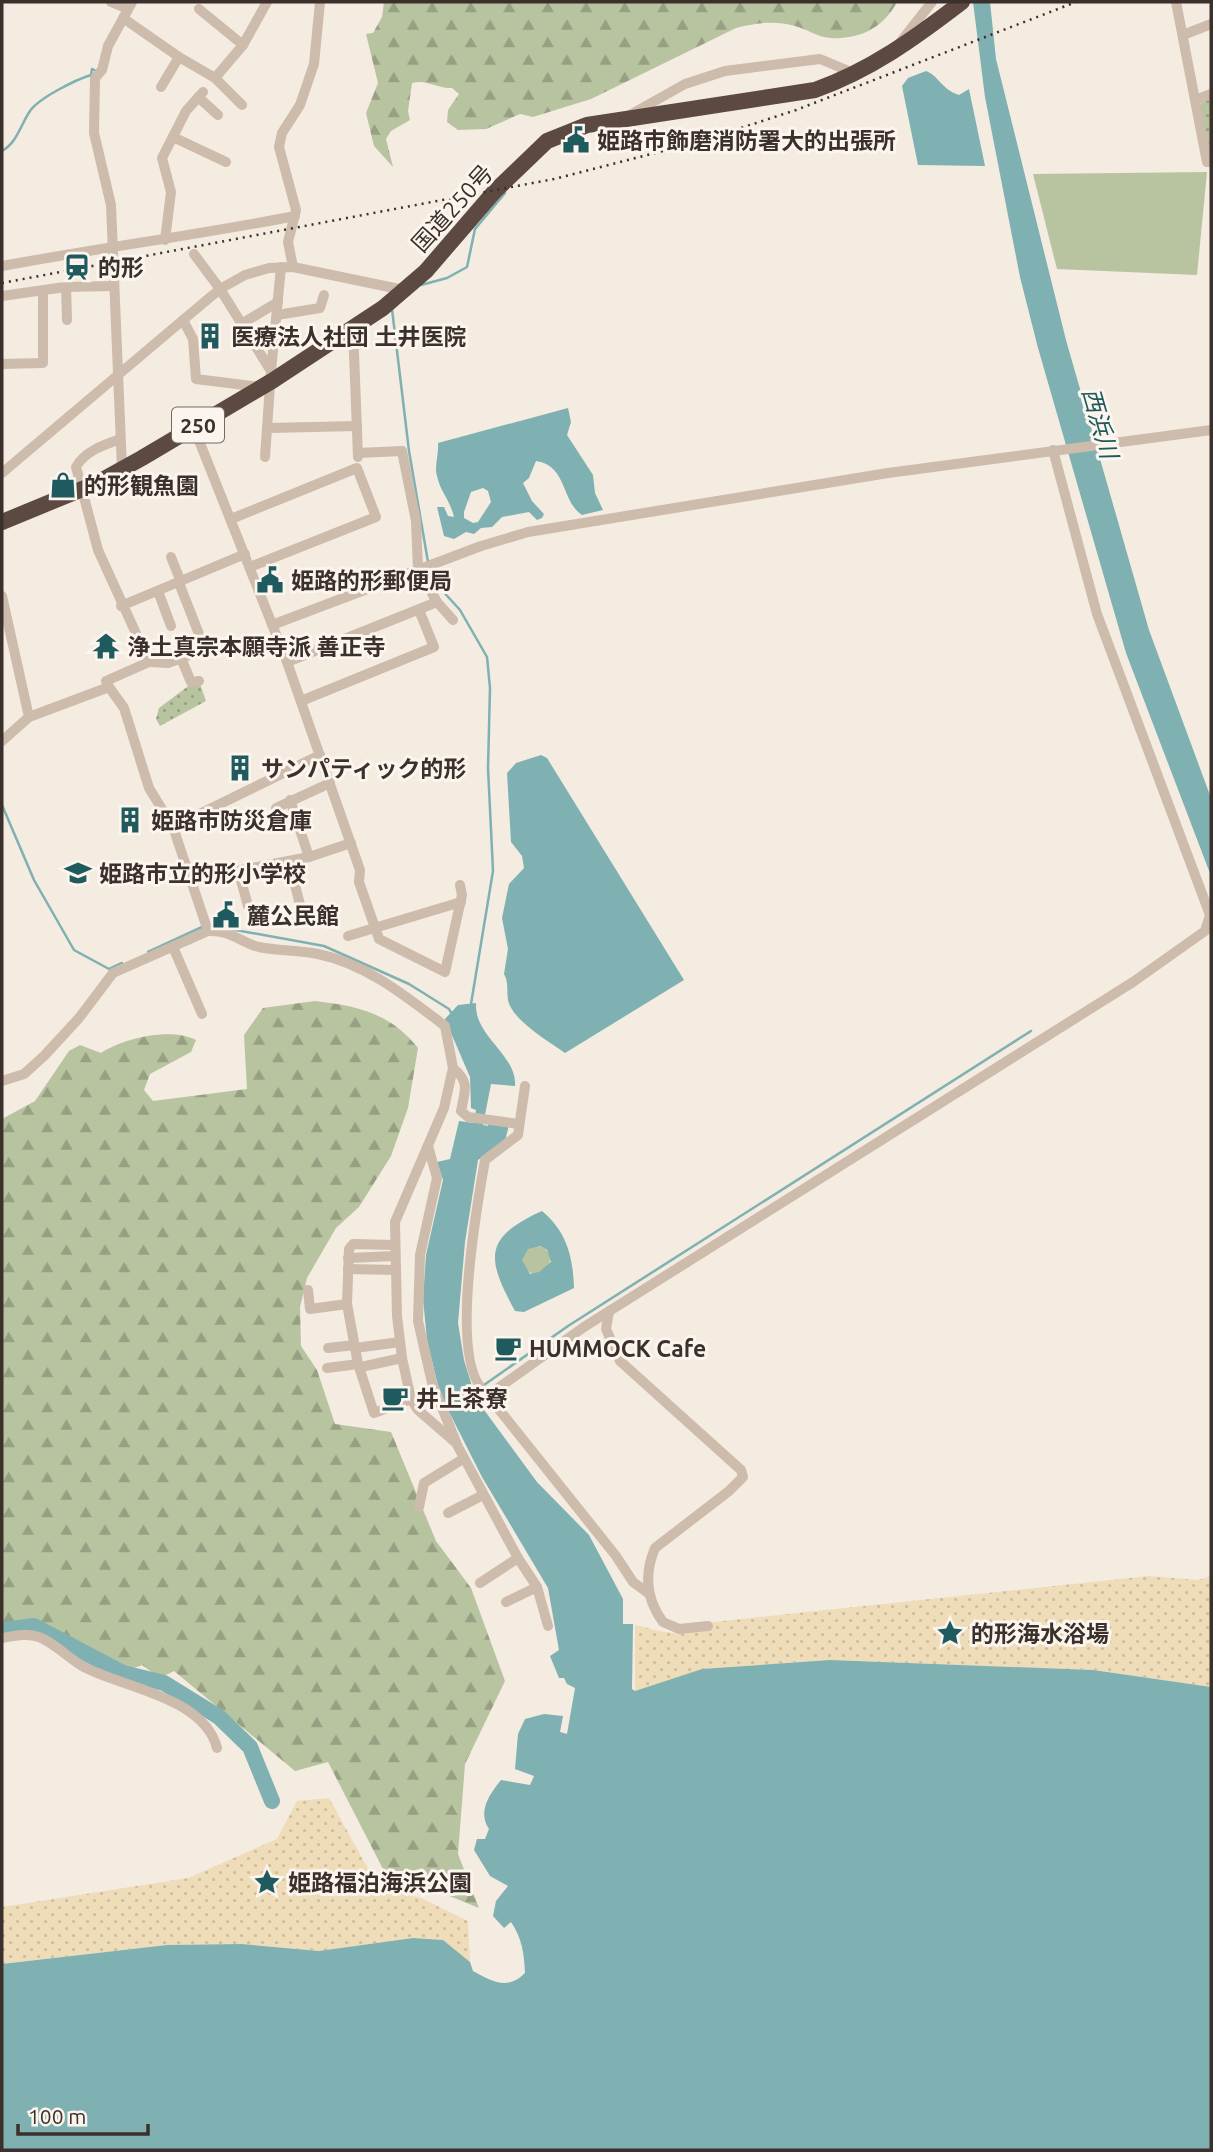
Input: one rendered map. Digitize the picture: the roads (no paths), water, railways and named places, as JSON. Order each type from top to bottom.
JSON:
[{"type":"highway","name":"国道250号","points":[[2,522],[81,490],[122,469],[194,428],[383,308],[426,271],[495,191],[547,141],[587,125],[815,90],[856,74],[894,54],[962,2]]},
{"type":"street","points":[[111,2],[128,9],[179,57],[215,78],[242,105]]},
{"type":"street","points":[[215,78],[243,45],[267,2]]},
{"type":"street","points":[[293,267],[288,242],[295,216],[293,189],[282,166],[279,147],[282,133],[300,106],[314,64],[320,2]]},
{"type":"street","points":[[894,54],[901,39],[932,2]]},
{"type":"street","points":[[1176,2],[1207,162],[1211,162]]},
{"type":"street","points":[[122,469],[118,440],[111,205],[94,133],[95,78],[102,70],[108,46],[128,9]]},
{"type":"street","points":[[199,9],[243,45]]},
{"type":"street","points":[[1183,35],[1211,24]]},
{"type":"street","points":[[161,88],[179,57]]},
{"type":"street","points":[[623,119],[685,84],[725,71],[820,59],[856,74]]},
{"type":"street","points":[[165,240],[171,192],[162,158],[186,111],[200,94],[218,115]]},
{"type":"street","points":[[1195,100],[1211,94]]},
{"type":"street","points":[[173,137],[226,162]]},
{"type":"street","points":[[2,265],[112,246],[165,240],[295,216]]},
{"type":"street","points":[[194,254],[243,323],[268,380]]},
{"type":"street","points":[[265,457],[268,380],[281,267]]},
{"type":"street","points":[[3,469],[220,289],[244,275],[293,267],[400,293]]},
{"type":"street","points":[[2,296],[66,287],[113,286]]},
{"type":"street","points":[[66,287],[67,320]]},
{"type":"street","points":[[2,364],[44,363],[43,290]]},
{"type":"street","points":[[277,314],[320,308],[324,295]]},
{"type":"street","points":[[243,323],[278,302]]},
{"type":"street","points":[[183,320],[193,339],[196,379],[268,380]]},
{"type":"street","points":[[250,567],[376,517],[357,468],[353,327]]},
{"type":"street","points":[[268,428],[357,426]]},
{"type":"street","points":[[194,428],[287,662],[360,870],[359,882],[379,939],[445,972],[461,902],[460,885]]},
{"type":"street","points":[[272,625],[481,546],[540,530],[888,473],[1211,430]]},
{"type":"street","points":[[118,440],[80,459],[76,467],[98,550],[121,606],[149,662]]},
{"type":"street","points":[[708,1626],[680,1629],[663,1622],[648,1593],[633,1582],[616,1556],[493,1402],[494,1391],[609,1311],[1133,982],[1205,931],[1210,915],[1097,614],[1056,449]]},
{"type":"street","points":[[358,453],[402,451],[425,567],[437,602],[453,620]]},
{"type":"street","points":[[231,519],[357,468]]},
{"type":"street","points":[[121,606],[245,554]]},
{"type":"street","points":[[171,557],[199,634]]},
{"type":"street","points":[[158,591],[171,626]]},
{"type":"street","points":[[2,596],[29,716]]},
{"type":"street","points":[[287,662],[437,602]]},
{"type":"street","points":[[301,701],[434,647],[419,610]]},
{"type":"street","points":[[197,652],[168,663],[149,662],[106,681],[124,708],[149,788],[173,827],[206,926]]},
{"type":"street","points":[[181,658],[191,681],[199,681]]},
{"type":"street","points":[[2,741],[29,716],[109,687]]},
{"type":"street","points":[[173,827],[320,755]]},
{"type":"street","points":[[276,808],[330,783]]},
{"type":"street","points":[[290,800],[309,857]]},
{"type":"street","points":[[189,880],[214,874],[240,873],[351,844]]},
{"type":"street","points":[[289,862],[304,920]]},
{"type":"street","points":[[240,873],[248,906]]},
{"type":"street","points":[[348,936],[461,902]]},
{"type":"street","points":[[2,1081],[24,1074],[44,1055],[79,1018],[113,973],[173,947],[206,926],[256,946],[320,954],[357,966],[402,993],[445,1026],[453,1068],[444,1108],[395,1222],[394,1251],[400,1342],[411,1399],[418,1410],[456,1443]]},
{"type":"street","points":[[173,947],[202,1014]]},
{"type":"street","points":[[453,1068],[464,1077],[467,1086],[461,1111],[468,1117],[519,1124]]},
{"type":"street","points":[[492,1396],[485,1393],[476,1378],[469,1353],[466,1313],[485,1160],[518,1135],[525,1086]]},
{"type":"street","points":[[428,1146],[437,1178],[419,1255],[418,1321],[423,1356],[463,1459],[537,1587],[548,1626]]},
{"type":"street","points":[[394,1251],[353,1244],[348,1264],[347,1304],[355,1346],[374,1413],[411,1399]]},
{"type":"street","points":[[348,1264],[396,1270]]},
{"type":"street","points":[[308,1290],[310,1309],[347,1304]]},
{"type":"street","points":[[398,1291],[418,1291]]},
{"type":"street","points":[[609,1311],[606,1329],[620,1361],[735,1463],[743,1477],[729,1491],[655,1548],[648,1574],[648,1593]]},
{"type":"street","points":[[328,1348],[400,1342]]},
{"type":"street","points":[[327,1368],[423,1356]]},
{"type":"street","points":[[419,1507],[424,1483],[463,1459]]},
{"type":"street","points":[[448,1513],[484,1495]]},
{"type":"street","points":[[480,1583],[518,1558]]},
{"type":"street","points":[[506,1602],[537,1587]]},
{"type":"street","points":[[2,1638],[20,1635],[39,1637],[84,1668],[149,1692],[192,1714],[208,1728],[216,1748]]},
{"type":"water","points":[[973,2],[990,2],[996,59],[1066,340],[1149,630],[1211,798],[1211,876],[1126,653],[1038,348],[1020,277],[985,97]]},
{"type":"water","points":[[926,71],[959,95],[969,89],[985,166],[918,165],[902,86],[908,78]]},
{"type":"water","points":[[568,408],[571,422],[567,435],[593,475],[595,493],[603,510],[582,515],[570,501],[559,476],[546,464],[536,461],[529,478],[523,483],[532,501],[544,514],[542,518],[537,520],[529,512],[502,517],[492,527],[481,528],[474,534],[466,532],[454,539],[444,536],[437,507],[444,507],[448,516],[454,517],[436,472],[438,443]],"holes":[[[483,488],[488,491],[491,502],[478,522],[473,523],[464,518],[471,492]]]},
{"type":"water","points":[[541,755],[547,758],[684,980],[565,1053],[534,1032],[514,1013],[510,1006],[504,974],[508,949],[502,918],[509,884],[524,868],[522,856],[511,842],[507,773],[516,763]]},
{"type":"water","points":[[476,1003],[482,1026],[509,1064],[515,1086],[491,1084],[483,1125],[488,1126],[489,1121],[509,1125],[505,1141],[478,1160],[465,1242],[458,1323],[464,1360],[476,1399],[537,1482],[589,1535],[623,1599],[623,1624],[633,1624],[632,1689],[635,1691],[702,1669],[830,1660],[1093,1670],[1211,1687],[1211,2150],[2,2150],[2,1964],[167,1945],[241,1944],[319,1951],[413,1938],[443,1940],[470,1962],[473,1971],[493,1981],[512,1982],[525,1973],[522,1946],[515,1928],[511,1922],[504,1928],[493,1916],[496,1901],[508,1886],[490,1876],[474,1850],[477,1839],[485,1839],[489,1829],[484,1816],[486,1803],[501,1780],[530,1785],[534,1776],[515,1769],[518,1734],[525,1719],[544,1714],[563,1716],[560,1732],[567,1734],[575,1688],[567,1684],[564,1678],[559,1678],[550,1656],[559,1650],[548,1588],[482,1477],[440,1394],[427,1340],[423,1299],[426,1255],[443,1180],[437,1162],[450,1159],[459,1121],[474,1123],[476,1110],[471,1108],[470,1077],[445,1019],[458,1005]]},
{"type":"water","points":[[542,1211],[551,1219],[567,1246],[574,1288],[524,1312],[515,1311],[495,1264],[500,1241],[522,1221]],"holes":[[[540,1246],[547,1250],[551,1262],[539,1272],[530,1274],[522,1260],[528,1249]]]},
{"type":"waterway","points":[[2,151],[15,138],[30,111],[41,101],[91,75],[92,69],[98,72]]},
{"type":"waterway","points":[[421,285],[447,278],[467,267],[475,229],[505,193]]},
{"type":"waterway","points":[[392,309],[409,451],[428,562]]},
{"type":"waterway","points":[[429,569],[440,588],[460,610],[487,657],[490,688],[488,768],[493,871],[471,1004]]},
{"type":"waterway","points":[[2,805],[34,880],[74,950],[109,969],[122,963]]},
{"type":"waterway","points":[[208,925],[324,946],[409,984],[449,1009],[453,1016]]},
{"type":"waterway","points":[[148,952],[202,927]]},
{"type":"waterway","points":[[484,1385],[568,1326],[1031,1031]]},
{"type":"waterway","points":[[2,1630],[34,1626],[123,1673],[164,1683],[219,1717],[250,1747],[272,1801]]},
{"type":"railway","points":[[2,283],[554,179],[698,142],[796,110],[1076,2]]},
{"type":"place","name":"姫路市飾磨消防署大的出張所","points":[[576,140]]},
{"type":"place","name":"的形","points":[[77,267]]},
{"type":"place","name":"医療法人社団 土井医院","points":[[210,336]]},
{"type":"place","name":"的形観魚園","points":[[63,485]]},
{"type":"place","name":"姫路的形郵便局","points":[[270,580]]},
{"type":"place","name":"浄土真宗本願寺派 善正寺","points":[[106,646]]},
{"type":"place","name":"サンパティック的形","points":[[240,768]]},
{"type":"place","name":"姫路市防災倉庫","points":[[130,820]]},
{"type":"place","name":"姫路市立的形小学校","points":[[78,873]]},
{"type":"place","name":"麓公民館","points":[[226,915]]},
{"type":"place","name":"HUMMOCK Cafe","points":[[508,1348]]},
{"type":"place","name":"井上茶寮","points":[[395,1398]]},
{"type":"place","name":"的形海水浴場","points":[[950,1633]]},
{"type":"place","name":"姫路福泊海浜公園","points":[[267,1882]]},
{"type":"water label","name":"西浜川","points":[[1100,423]]}]
